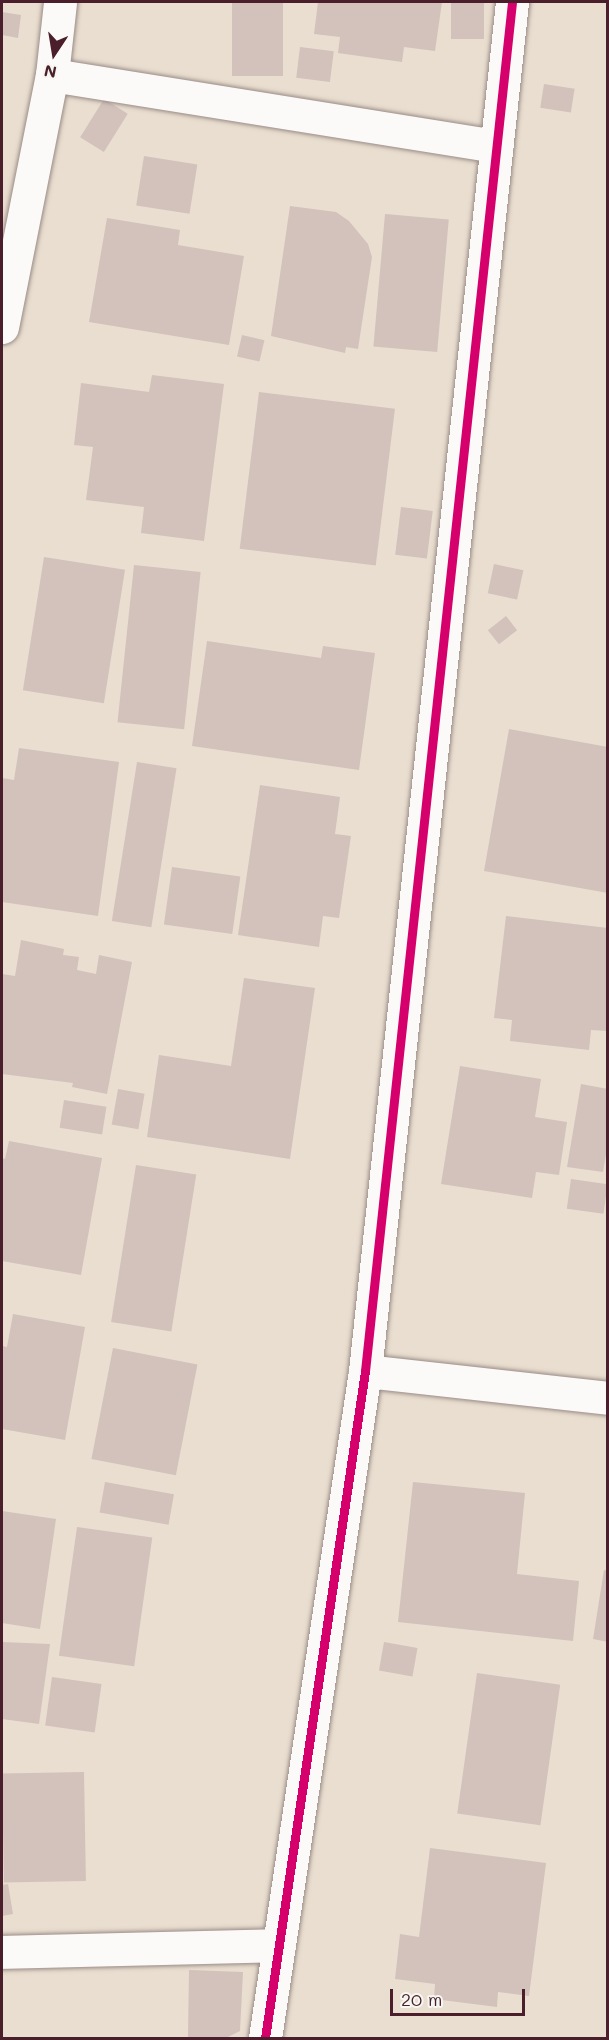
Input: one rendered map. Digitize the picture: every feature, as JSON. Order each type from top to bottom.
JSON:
[{"type":"street","points":[[2,327],[52,75],[60,2]]},
{"type":"street","points":[[265,2038],[365,1371],[512,2]]},
{"type":"street","points":[[52,75],[496,146]]},
{"type":"street","points":[[365,1371],[608,1398]]},
{"type":"street","points":[[2,1952],[279,1945]]},
{"type":"building","points":[[232,2],[283,2],[283,76],[232,76]]},
{"type":"building","points":[[318,2],[442,2],[435,51],[404,47],[402,62],[338,53],[340,37],[314,34]]},
{"type":"building","points":[[451,2],[484,2],[484,39],[451,39]]},
{"type":"building","points":[[2,12],[21,15],[18,38],[2,35]]},
{"type":"building","points":[[300,47],[334,51],[330,82],[296,78]]},
{"type":"building","points":[[544,84],[575,89],[571,113],[540,108]]},
{"type":"building","points":[[104,99],[128,114],[104,152],[80,137]]},
{"type":"building","points":[[144,156],[197,164],[190,214],[136,205]]},
{"type":"building","points":[[290,206],[336,212],[349,221],[368,244],[372,257],[358,349],[346,347],[345,353],[271,336]]},
{"type":"building","points":[[385,214],[449,220],[437,352],[373,346]]},
{"type":"building","points":[[107,218],[180,230],[178,245],[244,256],[229,345],[89,322]]},
{"type":"building","points":[[242,335],[264,340],[259,362],[237,356]]},
{"type":"building","points":[[152,375],[224,384],[204,541],[141,533],[144,507],[86,500],[93,447],[74,445],[81,383],[149,392]]},
{"type":"building","points":[[259,392],[395,409],[376,566],[240,549]]},
{"type":"building","points":[[401,507],[433,511],[427,559],[395,555]]},
{"type":"building","points":[[44,557],[125,570],[104,703],[23,690]]},
{"type":"building","points":[[494,564],[523,570],[517,600],[488,593]]},
{"type":"building","points":[[134,565],[201,572],[184,729],[117,722]]},
{"type":"building","points":[[506,616],[517,630],[499,644],[488,630]]},
{"type":"building","points":[[207,641],[321,658],[323,646],[375,653],[359,770],[192,746]]},
{"type":"building","points":[[509,729],[608,747],[608,893],[484,871]]},
{"type":"building","points":[[19,748],[119,762],[98,916],[2,902],[2,778],[14,780]]},
{"type":"building","points":[[137,762],[177,768],[151,927],[112,921]]},
{"type":"building","points":[[260,785],[340,797],[335,834],[351,836],[339,918],[323,916],[319,947],[238,935]]},
{"type":"building","points":[[172,867],[240,877],[232,934],[164,924]]},
{"type":"building","points":[[506,916],[608,928],[608,1031],[591,1030],[589,1050],[510,1041],[512,1020],[494,1018]]},
{"type":"building","points":[[21,940],[64,949],[63,955],[79,957],[77,970],[96,974],[99,955],[132,962],[107,1094],[72,1087],[73,1083],[2,1074],[2,974],[15,976]]},
{"type":"building","points":[[244,978],[315,988],[290,1159],[147,1137],[159,1055],[231,1066]]},
{"type":"building","points":[[460,1066],[541,1079],[535,1117],[567,1122],[559,1175],[536,1172],[532,1198],[441,1184]]},
{"type":"building","points":[[581,1084],[608,1089],[608,1142],[603,1172],[567,1167]]},
{"type":"building","points":[[118,1089],[145,1094],[138,1129],[112,1124]]},
{"type":"building","points":[[64,1100],[106,1107],[102,1134],[60,1128]]},
{"type":"building","points":[[9,1141],[102,1158],[81,1275],[2,1261],[2,1158],[5,1159]]},
{"type":"building","points":[[136,1165],[196,1175],[171,1332],[111,1322]]},
{"type":"building","points":[[571,1179],[608,1184],[603,1214],[567,1209]]},
{"type":"building","points":[[13,1314],[85,1327],[65,1440],[2,1429],[2,1346],[7,1347]]},
{"type":"building","points":[[113,1348],[197,1364],[176,1475],[91,1459]]},
{"type":"building","points":[[105,1482],[174,1494],[169,1525],[100,1513]]},
{"type":"building","points":[[413,1482],[525,1493],[517,1574],[579,1581],[573,1641],[398,1622]]},
{"type":"building","points":[[2,1511],[56,1519],[40,1629],[2,1623]]},
{"type":"building","points":[[77,1527],[152,1538],[134,1666],[59,1656]]},
{"type":"building","points":[[604,1570],[608,1571],[608,1642],[593,1639]]},
{"type":"building","points":[[2,1642],[50,1644],[39,1724],[2,1719]]},
{"type":"building","points":[[384,1642],[417,1648],[412,1676],[379,1671]]},
{"type":"building","points":[[477,1673],[560,1685],[540,1825],[457,1814]]},
{"type":"building","points":[[52,1677],[102,1684],[95,1732],[45,1726]]},
{"type":"building","points":[[84,1772],[86,1881],[4,1882],[2,1773]]},
{"type":"building","points":[[430,1848],[546,1863],[529,1996],[498,1992],[497,2007],[434,1999],[435,1984],[395,1979],[400,1934],[419,1937]]},
{"type":"building","points":[[8,1884],[13,1914],[2,1916],[2,1885]]},
{"type":"building","points":[[189,1970],[243,1972],[240,2031],[226,2038],[188,2038]]},
{"type":"cycle path","points":[[265,2038],[365,1371],[512,2]]}]
